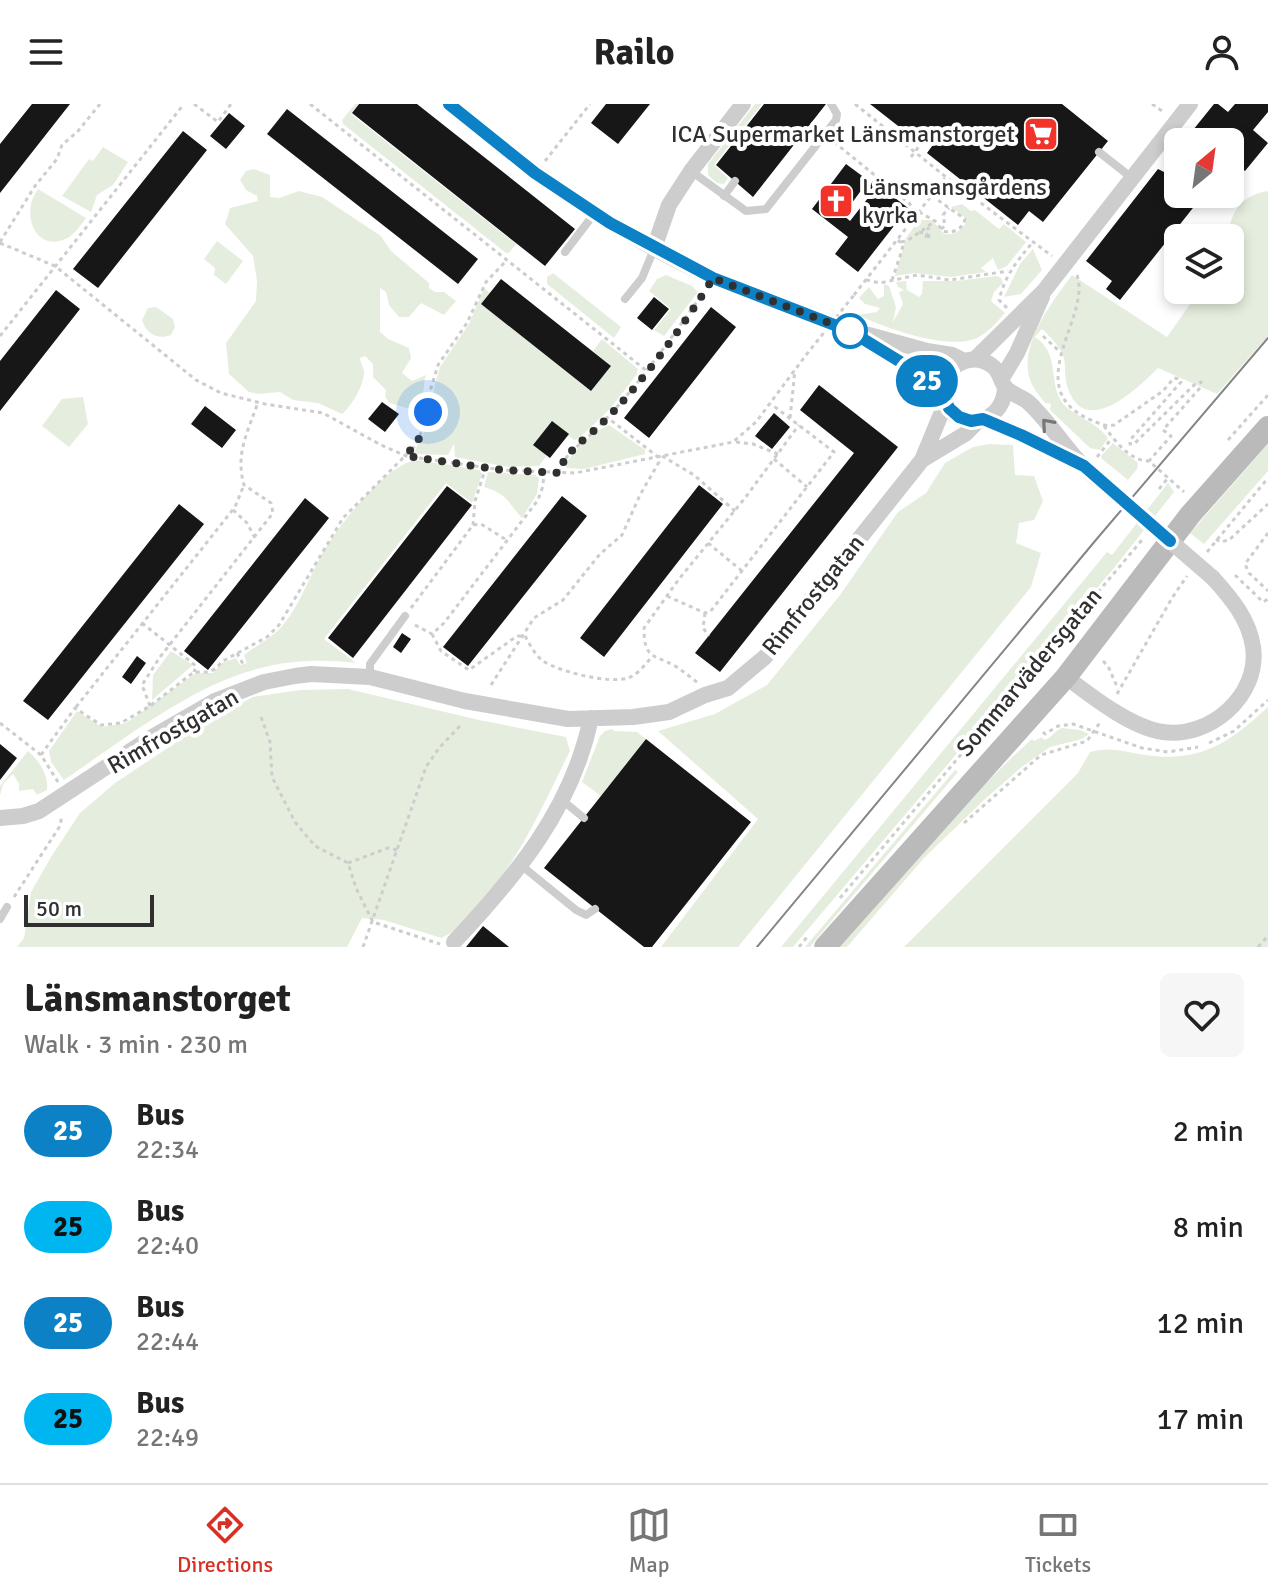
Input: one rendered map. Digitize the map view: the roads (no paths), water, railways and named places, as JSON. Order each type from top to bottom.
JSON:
[{"type":"street","points":[[449,104],[535,173],[594,214],[713,278],[850,331],[991,365],[1003,383],[1027,401],[1090,462],[1112,491],[1213,578],[1231,598],[1243,617],[1261,668],[1224,715],[1205,726],[1182,732],[1163,732],[1144,726],[1066,677]]},
{"type":"street","points":[[654,248],[669,205],[743,104]]},
{"type":"street","points":[[944,398],[948,373],[969,360],[1044,291],[1190,104]]},
{"type":"street","points":[[981,420],[999,407],[1003,383],[1044,291]]},
{"type":"street","points":[[850,331],[896,358],[944,398],[959,417],[981,420],[1090,462]]},
{"type":"street","name":"Rimfrostgatan","points":[[0,818],[39,811],[149,739],[215,701],[264,682],[311,674],[370,677],[497,708],[568,719],[633,717],[669,712],[728,688],[765,657],[922,460],[944,398]]},
{"type":"street","name":"Rimfrostgatan","points":[[922,460],[965,434],[981,420]]},
{"type":"street","name":"Sommarvädersgatan","points":[[817,941],[1066,677],[1182,526],[1268,427]]},
{"type":"street","points":[[454,942],[522,866],[562,800],[587,738],[591,718]]},
{"type":"lane","points":[[691,171],[746,211],[766,209],[836,120],[837,114],[831,104]]},
{"type":"lane","points":[[1099,152],[1132,178]]},
{"type":"lane","points":[[724,196],[735,181]]},
{"type":"lane","points":[[565,252],[594,214]]},
{"type":"lane","points":[[625,299],[642,278],[654,248]]},
{"type":"lane","points":[[370,677],[370,664],[405,616]]},
{"type":"lane","points":[[562,800],[584,818]]},
{"type":"lane","points":[[522,866],[583,914],[591,914],[595,909]]},
{"type":"lane","points":[[558,896],[566,886]]},
{"type":"lane","points":[[0,919],[7,907]]},
{"type":"tram line","points":[[757,947],[1268,338]]},
{"type":"place","name":"ICA Supermarket Länsmanstorget","points":[[1041,134]]},
{"type":"place","name":"Länsmansgårdens kyrka","points":[[836,201]]}]
